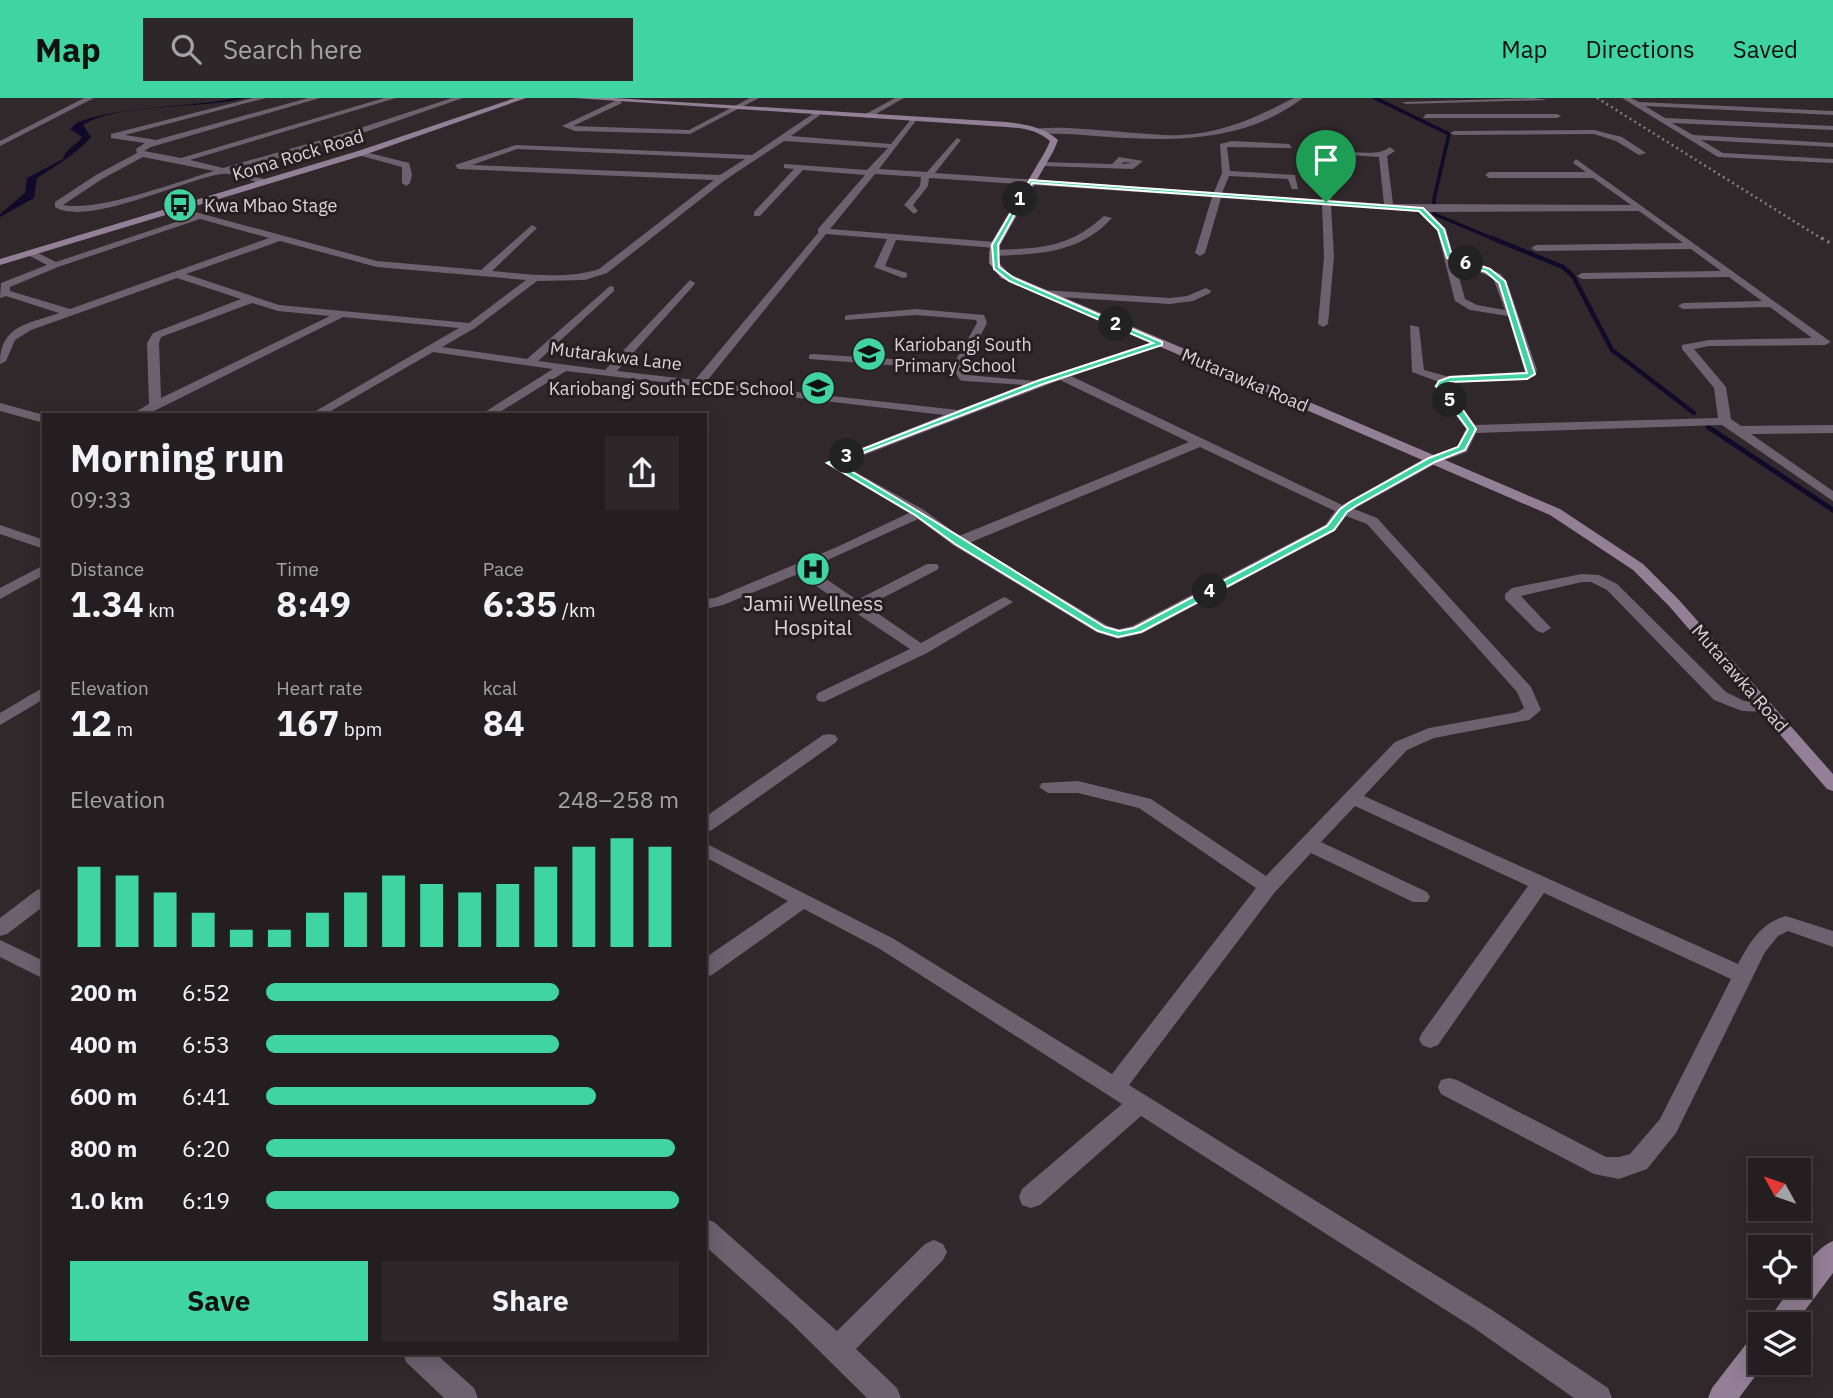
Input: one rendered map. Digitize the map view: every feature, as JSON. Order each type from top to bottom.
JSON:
[{"type":"street","points":[[0,144],[90,98]]},
{"type":"street","points":[[157,143],[114,136],[262,98]]},
{"type":"street","points":[[142,154],[139,151],[142,147],[316,98]]},
{"type":"street","points":[[181,160],[392,98]]},
{"type":"street","points":[[265,182],[222,172],[181,160],[142,154],[74,192],[58,204],[67,210],[94,207],[222,172],[459,98]]},
{"type":"street","name":"Koma Rock Road","points":[[0,262],[361,153],[522,98]]},
{"type":"street","points":[[579,98],[1167,137],[1202,136],[1237,128],[1300,98]]},
{"type":"street","points":[[620,101],[566,126],[575,129],[690,132],[755,98]]},
{"type":"street","points":[[866,116],[900,98]]},
{"type":"street","points":[[1626,98],[1725,156],[1833,162]]},
{"type":"street","points":[[1497,99],[1527,116],[1561,146]]},
{"type":"street","points":[[1406,102],[1544,100]]},
{"type":"street","points":[[1636,104],[1833,113]]},
{"type":"street","points":[[1824,104],[1833,107]]},
{"type":"street","points":[[173,209],[377,264],[535,278],[578,278],[599,273],[722,178],[817,113]]},
{"type":"street","points":[[1426,116],[1557,116]]},
{"type":"street","points":[[699,383],[821,231],[915,120]]},
{"type":"street","points":[[1667,120],[1833,128]]},
{"type":"street","points":[[994,249],[1055,140],[1039,130]]},
{"type":"street","points":[[1454,133],[1546,131],[1609,135],[1642,153]]},
{"type":"street","points":[[1694,137],[1833,145]]},
{"type":"street","points":[[781,138],[892,146]]},
{"type":"street","points":[[914,211],[908,205],[923,186],[927,174],[957,140]]},
{"type":"street","points":[[1200,253],[1226,173],[1223,145],[1289,146]]},
{"type":"street","points":[[1256,145],[1267,146],[1264,165]]},
{"type":"street","points":[[1323,324],[1329,257],[1326,202],[1330,190],[1328,167],[1321,156],[1332,152],[1383,155],[1391,151],[1389,146]]},
{"type":"street","points":[[722,178],[458,167],[502,150],[520,147],[752,157]]},
{"type":"street","points":[[361,153],[401,163],[407,168],[406,183]]},
{"type":"street","points":[[1383,155],[1389,207]]},
{"type":"street","points":[[1576,161],[1828,345]]},
{"type":"street","points":[[1041,164],[1113,166]]},
{"type":"street","points":[[1226,173],[1264,165],[1293,177],[1294,187]]},
{"type":"street","points":[[787,166],[1420,209],[1642,208]]},
{"type":"street","points":[[757,214],[801,167]]},
{"type":"street","points":[[1489,175],[1595,175]]},
{"type":"street","points":[[1420,209],[1441,229],[1460,301],[1474,308],[1512,314]]},
{"type":"street","points":[[71,313],[3,294],[5,285],[15,279],[201,216]]},
{"type":"street","points":[[821,231],[994,249],[1062,249],[1083,238],[1107,218]]},
{"type":"street","points":[[484,273],[532,228]]},
{"type":"street","points":[[893,237],[879,267],[903,275]]},
{"type":"street","points":[[0,361],[13,335],[278,238]]},
{"type":"street","points":[[1536,248],[1694,246]]},
{"type":"street","name":"Mutarawka Road","points":[[994,249],[996,268],[1005,275],[1555,512],[1584,529],[1638,568],[1674,603],[1833,785]]},
{"type":"street","points":[[31,253],[55,265]]},
{"type":"street","points":[[1414,327],[1418,372],[1446,380],[1530,375],[1531,370],[1502,282],[1497,276],[1450,257]]},
{"type":"street","points":[[176,274],[278,308],[339,316],[471,326]]},
{"type":"street","points":[[1582,276],[1732,274]]},
{"type":"street","points":[[319,413],[471,326],[535,278]]},
{"type":"street","points":[[608,374],[690,283]]},
{"type":"street","points":[[529,363],[610,289]]},
{"type":"street","points":[[1043,293],[1170,301],[1189,299],[1206,291]]},
{"type":"street","points":[[155,406],[155,338],[165,331],[249,300]]},
{"type":"street","points":[[1684,306],[1773,304]]},
{"type":"street","points":[[849,317],[916,312],[980,317],[982,323],[958,367]]},
{"type":"street","points":[[140,413],[339,316]]},
{"type":"street","name":"Mutarakwa Lane","points":[[434,349],[608,374],[956,413],[1159,343]]},
{"type":"street","points":[[1828,345],[1709,343],[1686,347],[1720,387],[1730,425],[1833,497]]},
{"type":"street","points":[[813,357],[958,367],[967,379],[1040,383]]},
{"type":"street","points":[[489,413],[563,368]]},
{"type":"street","points":[[1061,376],[1343,510],[1372,520],[1473,631],[1533,704],[1533,710],[1523,716],[1429,733],[1401,746],[1268,887],[1115,1086]]},
{"type":"street","points":[[1446,380],[1440,386],[1472,429]]},
{"type":"street","points":[[0,407],[42,418]]},
{"type":"street","points":[[956,413],[831,463],[919,513],[958,542],[1102,629],[1118,634],[1137,630],[1330,528],[1343,510],[1432,460],[1462,449],[1472,429]]},
{"type":"street","points":[[1472,429],[1730,425],[1833,429]]},
{"type":"street","points":[[958,542],[1200,442]]},
{"type":"street","points":[[707,604],[718,602],[800,568],[919,513]]},
{"type":"street","points":[[0,529],[42,544]]},
{"type":"street","points":[[856,606],[932,567]]},
{"type":"street","points":[[800,568],[921,650]]},
{"type":"street","points":[[0,594],[42,570]]},
{"type":"street","points":[[1543,628],[1513,599],[1513,594],[1517,591],[1594,578],[1612,587],[1720,696],[1732,704],[1747,708],[1766,708]]},
{"type":"street","points":[[824,697],[921,650],[1005,602]]},
{"type":"street","points":[[0,720],[42,693]]},
{"type":"street","points":[[707,825],[829,739]]},
{"type":"street","points":[[1048,787],[1078,787],[1145,803],[1268,887]]},
{"type":"street","points":[[1353,798],[1744,976]]},
{"type":"street","points":[[1309,844],[1420,897]]},
{"type":"street","points":[[707,850],[887,944],[1483,1318],[1598,1398]]},
{"type":"street","points":[[1430,1040],[1541,883]]},
{"type":"street","points":[[0,929],[42,897]]},
{"type":"street","points":[[707,968],[803,901]]},
{"type":"street","points":[[1449,1087],[1603,1167],[1619,1168],[1638,1162],[1668,1126],[1757,948],[1771,930],[1786,923],[1833,939]]},
{"type":"street","points":[[0,948],[42,970]]},
{"type":"street","points":[[1031,1197],[1141,1102]]},
{"type":"street","points":[[707,1232],[887,1398]]},
{"type":"street","points":[[837,1350],[933,1252]]},
{"type":"street","points":[[1789,1312],[1829,1265]]},
{"type":"street","points":[[418,1355],[464,1398]]},
{"type":"street","points":[[1722,1398],[1748,1364]]},
{"type":"shaded area","points":[[245,98],[117,113],[83,125],[91,137],[72,154],[37,178],[34,198],[0,217],[0,214],[25,193],[27,178],[63,159],[66,152],[80,140],[82,137],[70,129],[78,122],[97,116],[136,109]]},
{"type":"waterway","points":[[1375,98],[1449,134],[1434,199],[1434,214],[1496,240]]},
{"type":"waterway","points":[[1492,238],[1563,267],[1573,276],[1612,350],[1694,413]]},
{"type":"waterway","points":[[1708,427],[1833,510]]},
{"type":"railway","points":[[1597,98],[1824,240]]},
{"type":"railway","points":[[1822,238],[1833,245]]},
{"type":"place","name":"Kwa Mbao Stage","points":[[180,205]]},
{"type":"place","name":"Kariobangi South Primary School","points":[[869,354]]},
{"type":"place","name":"Kariobangi South ECDE School","points":[[818,388]]},
{"type":"place","name":"Jamii Wellness Hospital","points":[[813,569]]},
{"type":"route","points":[[1030,181],[1326,202],[1420,209],[1441,229],[1450,257],[1488,270],[1502,282],[1531,374],[1446,380],[1440,386],[1472,429],[1462,449],[1432,460],[1343,510],[1337,523],[1330,528],[1137,630],[1118,634],[1102,629],[958,542],[919,513],[831,463],[956,413],[1159,343],[1012,279],[996,268],[993,253],[995,245],[1030,181]]}]
